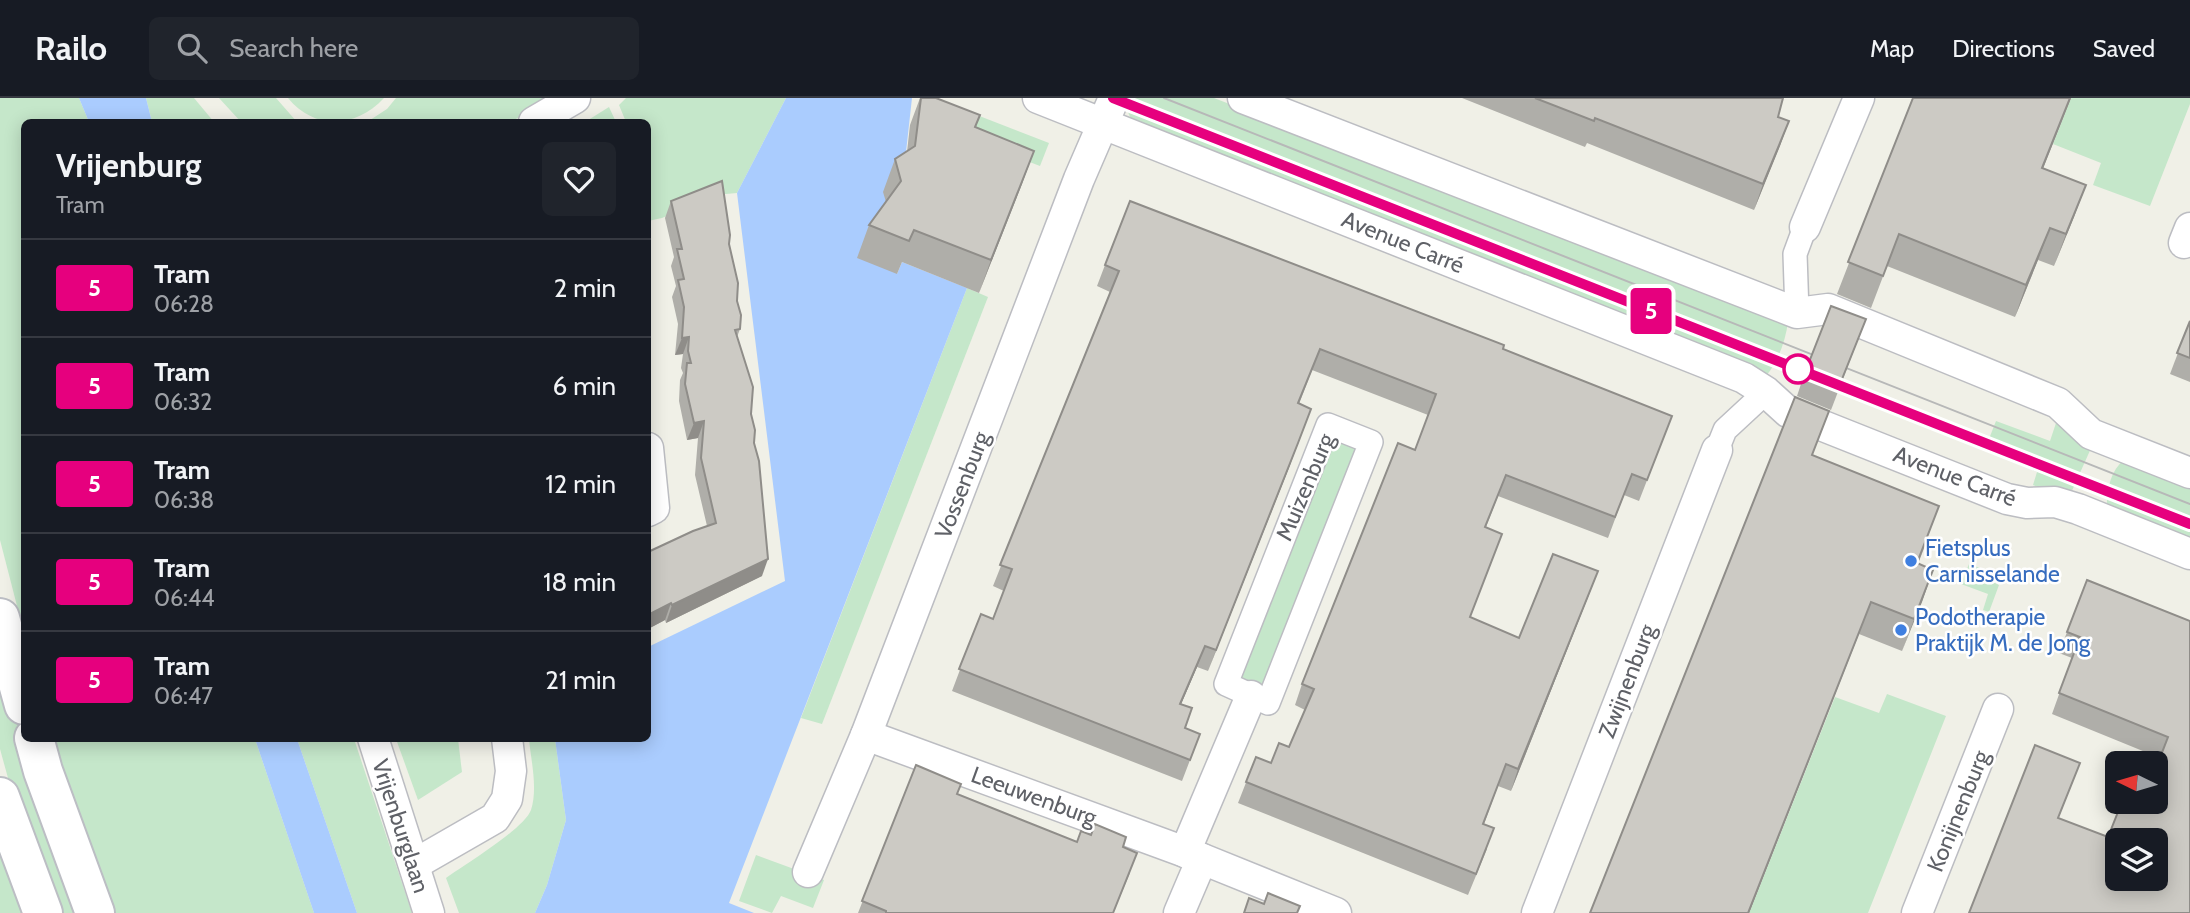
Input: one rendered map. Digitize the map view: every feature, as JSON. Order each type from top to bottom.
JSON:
[{"type":"main road","points":[[0,618],[21,694]]},
{"type":"main road","points":[[35,742],[43,771],[95,913]]},
{"type":"main road","points":[[0,797],[43,913]]},
{"type":"street","points":[[539,119],[575,98]]},
{"type":"street","name":"Avenue Carré","points":[[1038,98],[1109,110],[1744,378],[1766,392],[1788,412],[2007,499],[2027,503],[2055,502],[2190,554]]},
{"type":"street","points":[[1243,98],[1797,313],[1828,309],[2057,403],[2091,434],[2190,473]]},
{"type":"street","points":[[1797,313],[1795,254],[1859,98]]},
{"type":"street","name":"Vossenburg","points":[[808,872],[866,735],[1079,179],[1109,110]]},
{"type":"street","points":[[1717,450],[1725,430],[1766,392]]},
{"type":"street","name":"Muizenburg","points":[[1328,425],[1371,442],[1268,703],[1251,696],[1226,684],[1328,425]]},
{"type":"street","name":"Zwijnenburg","points":[[1537,913],[1717,450]]},
{"type":"street","points":[[651,478],[654,508],[651,510]]},
{"type":"street","points":[[1180,913],[1193,855],[1251,696]]},
{"type":"street","name":"Konijnenburg","points":[[1917,913],[1998,709]]},
{"type":"street","name":"Leeuwenburg","points":[[866,735],[1193,855],[1336,913]]},
{"type":"street","name":"Vrijenburglaan","points":[[374,742],[429,913]]},
{"type":"street","points":[[415,864],[495,818],[508,799],[510,771],[507,742]]},
{"type":"green space","points":[[0,98],[79,98],[88,119],[21,119],[21,621],[0,540]]},
{"type":"green space","points":[[146,98],[194,98],[212,119],[151,119]]},
{"type":"green space","points":[[219,98],[276,98],[294,119],[238,119]]},
{"type":"green space","points":[[288,98],[384,98],[373,108],[351,119],[320,119],[299,109]]},
{"type":"green space","points":[[396,98],[556,98],[516,119],[372,119],[387,109]]},
{"type":"green space","points":[[626,98],[786,98],[737,193],[715,195],[651,220],[651,119],[625,119],[619,105]]},
{"type":"green space","points":[[933,98],[1049,143],[1040,166],[922,121]]},
{"type":"green space","points":[[1133,98],[1214,98],[1788,321],[1781,350],[1766,376],[1132,122],[1128,112]]},
{"type":"green space","points":[[2071,98],[2190,98],[2150,206],[2093,185],[2101,163],[2053,144]]},
{"type":"green space","points":[[609,107],[615,119],[590,119]]},
{"type":"green space","points":[[967,288],[988,297],[822,724],[801,718]]},
{"type":"green space","points":[[1996,421],[2050,441],[2056,423],[2092,446],[2071,493],[2045,490],[2033,485],[2037,472],[1985,449]]},
{"type":"green space","points":[[1330,439],[1359,450],[1263,693],[1235,682]]},
{"type":"green space","points":[[2124,460],[2190,486],[2190,542],[2107,509],[2110,482],[2115,470]]},
{"type":"green space","points":[[1969,564],[1996,574],[1993,582],[1999,585],[1989,612],[1983,610],[1988,594],[1961,584]]},
{"type":"green space","points":[[0,659],[21,727],[21,742],[26,742],[79,913],[54,913],[24,836],[0,749]]},
{"type":"green space","points":[[1887,694],[1946,716],[1868,913],[1749,913],[1835,697],[1879,713]]},
{"type":"green space","points":[[55,742],[256,742],[314,913],[109,913]]},
{"type":"green space","points":[[298,742],[355,742],[412,913],[357,913]]},
{"type":"green space","points":[[397,742],[458,742],[462,772],[418,800]]},
{"type":"green space","points":[[529,742],[555,742],[566,820],[547,885],[535,913],[459,913],[446,878],[506,836],[526,818],[533,802]]},
{"type":"green space","points":[[0,802],[39,913],[0,913]]},
{"type":"green space","points":[[756,855],[824,880],[813,908],[781,896],[772,913],[739,901]]},
{"type":"water","points":[[79,98],[146,98],[151,119],[88,119]]},
{"type":"water","points":[[786,98],[912,98],[902,188],[894,208],[897,274],[902,262],[967,288],[729,903],[754,913],[535,913],[547,885],[566,820],[555,742],[651,742],[651,646],[785,581],[737,193]]},
{"type":"water","points":[[256,742],[298,742],[357,913],[314,913]]},
{"type":"building","points":[[921,98],[936,98],[980,115],[975,127],[1034,151],[991,260],[914,230],[909,241],[869,225],[901,181],[895,159],[915,146]]},
{"type":"building","points":[[1535,98],[1783,98],[1778,117],[1789,121],[1763,184],[1595,118],[1594,121]]},
{"type":"building","points":[[1913,98],[2070,98],[2042,168],[2086,185],[2066,234],[2050,228],[2026,285],[1899,234],[1883,276],[1848,262]]},
{"type":"building","points":[[722,181],[741,315],[740,329],[735,330],[753,387],[751,414],[759,461],[768,559],[651,613],[651,551],[716,523],[701,458],[704,421],[694,423],[685,384],[687,363],[691,363],[689,337],[682,338],[684,307],[678,280],[684,279],[677,249],[682,249],[671,201]]},
{"type":"building","points":[[1130,201],[1504,345],[1503,349],[1672,416],[1647,480],[1632,474],[1615,517],[1506,475],[1485,527],[1502,534],[1470,617],[1519,638],[1553,554],[1598,571],[1518,769],[1506,764],[1483,824],[1494,828],[1476,874],[1246,782],[1256,757],[1271,763],[1279,743],[1289,747],[1314,689],[1302,684],[1398,443],[1415,450],[1436,394],[1320,349],[1298,403],[1311,409],[1298,443],[1216,650],[1205,646],[1180,704],[1192,708],[1185,728],[1200,734],[1190,760],[959,669],[981,614],[993,619],[1012,569],[1000,565],[1119,271],[1105,265]]},
{"type":"building","points":[[1831,306],[1866,319],[1838,389],[1804,375]]},
{"type":"building","points":[[2190,321],[2190,358],[2177,353]]},
{"type":"building","points":[[1795,397],[1829,411],[1812,455],[1939,506],[1917,563],[1933,570],[1914,619],[1871,602],[1748,913],[1590,913]]},
{"type":"building","points":[[2087,580],[2190,621],[2190,913],[1969,913],[2035,745],[2080,763],[2058,818],[2105,836],[2105,891],[2168,891],[2168,828],[2112,828],[2117,814],[2168,814],[2168,751],[2163,751],[2168,737],[2059,693],[2080,637],[2067,632]]},
{"type":"building","points":[[916,765],[961,784],[957,794],[1077,842],[1081,831],[1091,835],[1095,824],[1126,837],[1123,847],[1137,853],[1113,913],[886,913],[862,901]]},
{"type":"building","points":[[1268,893],[1300,906],[1297,913],[1244,913],[1249,898],[1264,904]]},
{"type":"tram line","points":[[1113,98],[2190,524]]},
{"type":"tram line","name":"5","points":[[1113,98],[2190,524]]},
{"type":"tram line","points":[[1164,98],[2190,504]]},
{"type":"place","name":"Fietsplus Carnisselande","points":[[1911,561]]},
{"type":"place","name":"Podotherapie Praktijk M. de Jong","points":[[1901,630]]}]
